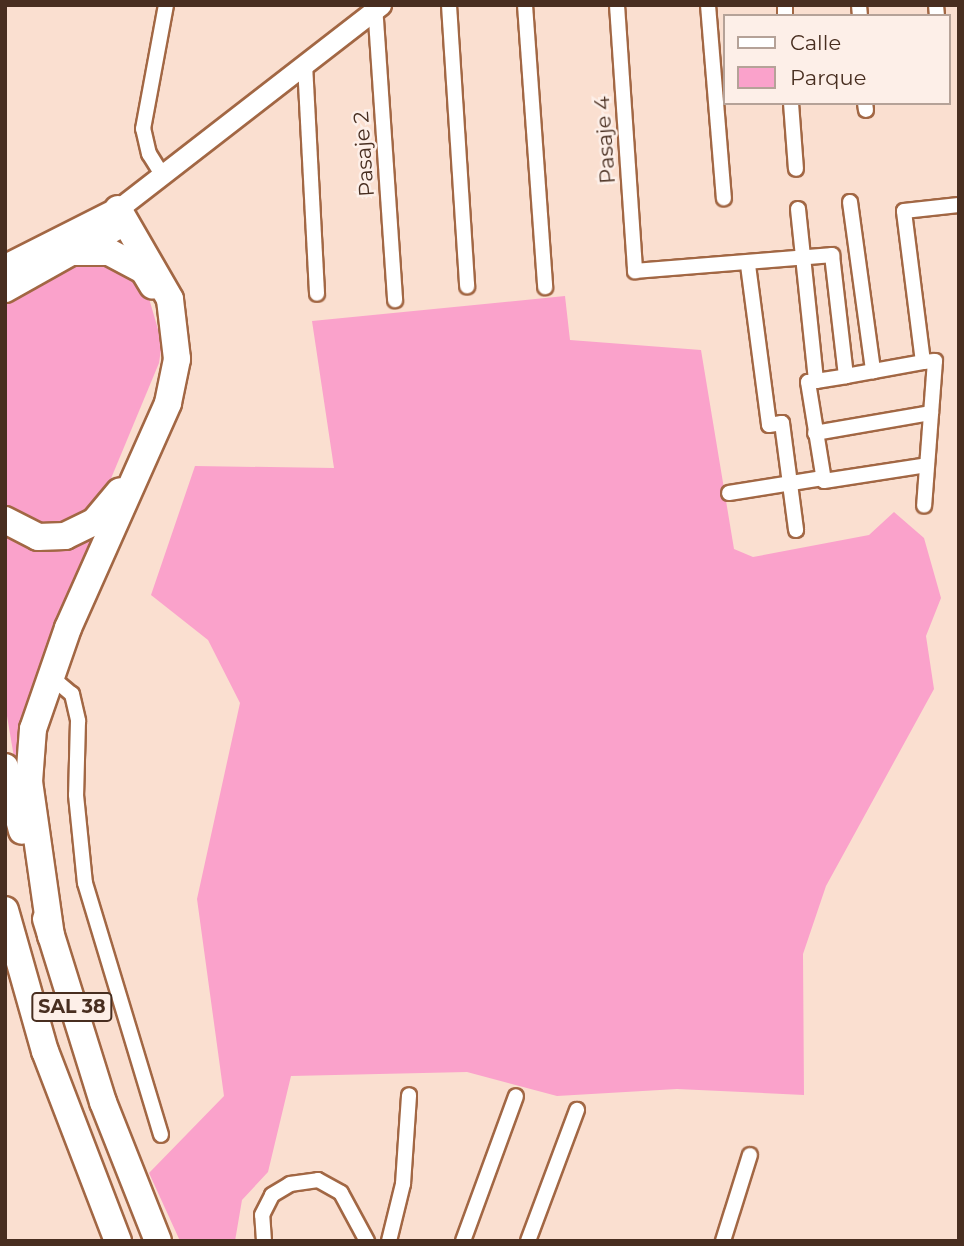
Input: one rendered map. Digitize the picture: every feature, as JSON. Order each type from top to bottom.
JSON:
[{"type":"highway","points":[[5,520],[38,537],[65,536],[94,522],[120,491],[142,442],[167,368],[167,321],[117,219]]},
{"type":"highway","points":[[23,972],[54,947],[29,782],[33,729],[49,676],[153,440],[175,375],[177,332],[170,299],[117,219]]},
{"type":"highway","points":[[75,252],[99,249],[144,271]]},
{"type":"highway","name":"SAL 38","points":[[5,767],[54,947],[103,1102],[158,1241]]},
{"type":"highway","name":"SAL 38","points":[[5,910],[45,1051],[118,1241]]},
{"type":"main road","points":[[5,290],[75,252],[117,219],[163,176],[377,7]]},
{"type":"main road","points":[[5,266],[117,219]]},
{"type":"street","points":[[163,176],[149,154],[144,129],[166,5]]},
{"type":"street","points":[[449,5],[467,286]]},
{"type":"street","points":[[525,5],[545,287]]},
{"type":"street","name":"Pasaje 4","points":[[617,5],[635,271],[748,265]]},
{"type":"street","points":[[708,5],[724,198]]},
{"type":"street","name":"Pasaje 2","points":[[377,7],[395,300]]},
{"type":"street","points":[[305,64],[317,294]]},
{"type":"street","points":[[791,105],[796,169]]},
{"type":"street","points":[[850,202],[873,371]]},
{"type":"street","points":[[923,362],[904,211],[959,205]]},
{"type":"street","points":[[798,209],[816,381]]},
{"type":"street","points":[[796,530],[782,423],[769,425],[748,265],[832,255],[846,376]]},
{"type":"street","points":[[823,478],[808,382],[935,361],[924,506]]},
{"type":"street","points":[[815,433],[931,413]]},
{"type":"street","points":[[729,493],[927,465]]},
{"type":"street","points":[[49,676],[72,694],[78,722],[76,796],[85,883],[161,1135]]},
{"type":"street","points":[[389,1241],[403,1184],[409,1095]]},
{"type":"street","points":[[463,1241],[516,1096]]},
{"type":"street","points":[[528,1241],[577,1110]]},
{"type":"street","points":[[723,1241],[750,1155]]},
{"type":"street","points":[[264,1241],[262,1215],[272,1195],[290,1184],[318,1180],[341,1193],[367,1241]]},
{"type":"green space","points":[[80,264],[121,266],[148,295],[162,343],[159,363],[100,505],[77,522],[54,526],[31,523],[5,508],[5,303]]},
{"type":"green space","points":[[565,296],[570,340],[701,350],[734,549],[753,557],[869,535],[894,512],[924,538],[941,598],[926,636],[934,689],[826,886],[803,954],[804,1095],[677,1089],[557,1096],[467,1072],[291,1076],[268,1172],[242,1200],[235,1241],[180,1241],[149,1173],[224,1096],[197,899],[240,703],[208,640],[151,595],[195,466],[334,468],[312,321]]},
{"type":"green space","points":[[5,532],[98,534],[19,787],[5,704]]}]
